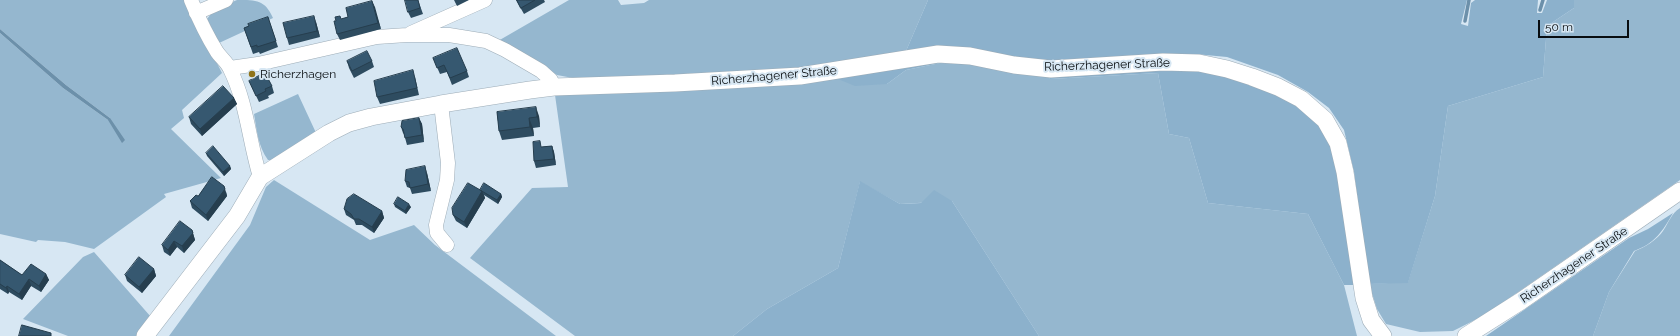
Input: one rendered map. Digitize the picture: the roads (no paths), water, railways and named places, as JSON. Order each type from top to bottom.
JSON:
[{"type":"street","points":[[191,0],[196,13],[217,51],[230,68],[246,110],[253,152],[260,177]]},
{"type":"street","points":[[196,13],[226,0]]},
{"type":"street","points":[[407,34],[485,0]]},
{"type":"street","points":[[144,336],[237,216],[260,177],[329,133],[349,123],[371,116],[488,95],[554,87],[551,80],[541,71],[505,50],[486,41],[449,34],[407,34],[365,39],[258,64],[230,68]]},
{"type":"street","name":"Richerzhagener Straße","points":[[554,87],[793,77],[938,54],[970,56],[1020,66],[1051,69],[1179,62],[1207,65],[1232,70],[1290,92],[1315,109],[1330,128],[1338,143],[1343,161],[1364,298],[1371,320],[1383,336]]},
{"type":"street","points":[[441,104],[448,163],[447,180],[436,225],[437,233],[447,245]]},
{"type":"street","name":"Richerzhagener Straße","points":[[1466,336],[1515,305],[1680,191]]},
{"type":"waterway","points":[[1465,21],[1469,0]]},
{"type":"waterway","points":[[1540,10],[1543,0]]},
{"type":"place","name":"Richerzhagen","points":[[252,74]]}]
